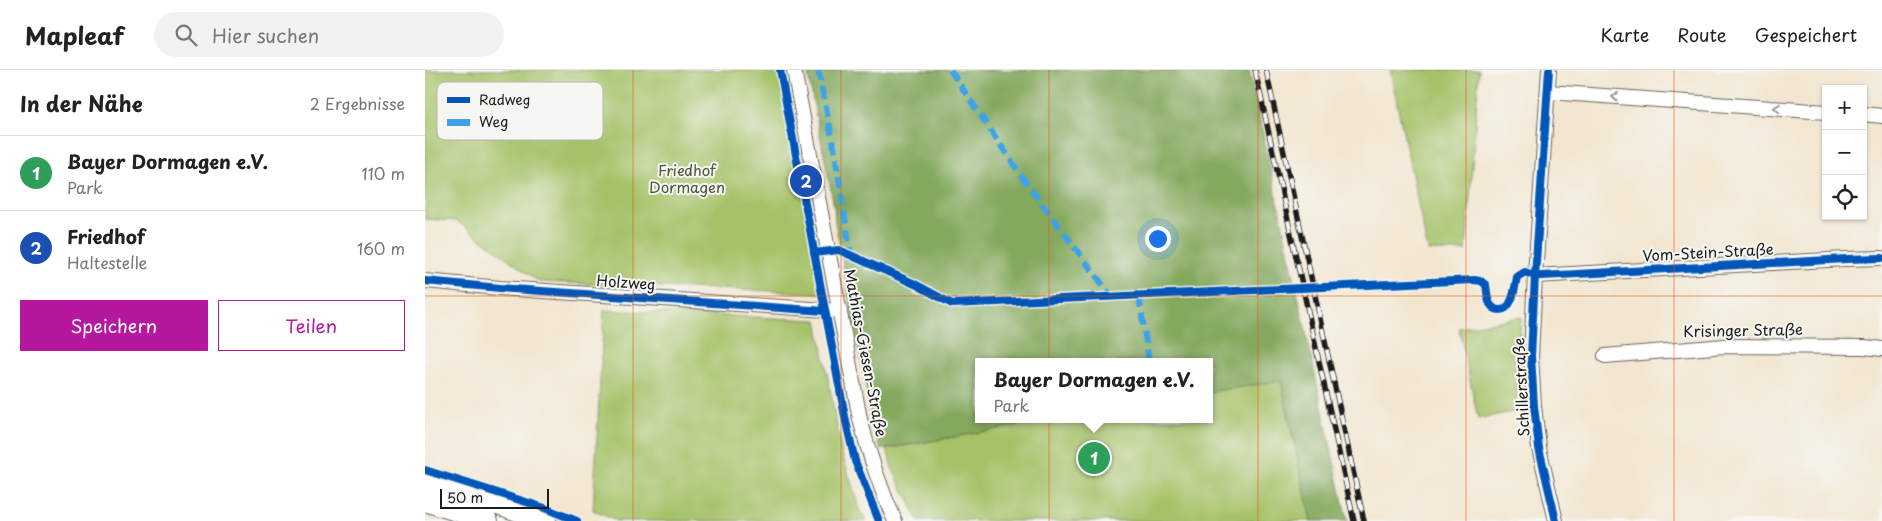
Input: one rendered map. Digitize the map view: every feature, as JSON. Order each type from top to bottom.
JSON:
[{"type":"main road","points":[[425,481],[546,521]]},
{"type":"main road","points":[[425,501],[488,521]]},
{"type":"street","name":"Mathias-Giesen-Straße","points":[[794,70],[862,428],[883,493],[895,521]]},
{"type":"street","name":"Schillerstraße","points":[[1549,70],[1531,356],[1539,448],[1556,521]]},
{"type":"street","points":[[1548,92],[1822,112]]},
{"type":"street","points":[[1867,114],[1882,116]]},
{"type":"street","name":"Vom-Stein-Straße","points":[[1535,276],[1882,258]]},
{"type":"street","name":"Holzweg","points":[[425,281],[508,289],[840,311]]},
{"type":"street","name":"Krisinger Straße","points":[[1605,356],[1725,346],[1864,347],[1882,349]]},
{"type":"green space","name":"Friedhof Dormagen","points":[[425,70],[778,70],[821,293],[539,282],[457,221],[425,219]]},
{"type":"green space","points":[[807,70],[1249,70],[1347,521],[1311,521],[1281,381],[1213,391],[1213,358],[975,358],[975,423],[1032,423],[881,450],[871,414],[835,222],[834,206]]},
{"type":"green space","points":[[1390,70],[1479,70],[1466,251],[1428,251]]},
{"type":"green space","points":[[604,310],[817,320],[842,453],[860,511],[866,521],[616,521],[593,510]]},
{"type":"green space","points":[[1521,317],[1516,411],[1478,419],[1459,328]]},
{"type":"green space","points":[[1281,380],[1311,521],[919,521],[892,468],[887,449],[1032,423],[1213,423],[1213,391]]},
{"type":"railway","points":[[1255,70],[1354,521]]},
{"type":"railway","points":[[1266,70],[1364,521]]},
{"type":"marked path","points":[[818,70],[833,142],[851,255]]},
{"type":"marked path","points":[[950,70],[1027,184],[1112,297]]},
{"type":"marked path","points":[[1139,296],[1148,358]]},
{"type":"cycle path","points":[[780,70],[846,422],[855,461],[879,521]]},
{"type":"cycle path","points":[[1549,70],[1531,356],[1539,448],[1556,521]]},
{"type":"cycle path","points":[[814,253],[839,250],[915,284],[952,304],[1475,280],[1481,281],[1486,285],[1490,304],[1500,310],[1504,309],[1511,302],[1517,277],[1525,272],[1535,276],[1542,276],[1882,258]]},
{"type":"cycle path","points":[[425,281],[825,311]]},
{"type":"cycle path","points":[[425,470],[542,507],[577,521]]},
{"type":"place","name":"Friedhof","points":[[806,181]]},
{"type":"place","name":"Bayer Dormagen e.V.","points":[[1094,458]]}]
